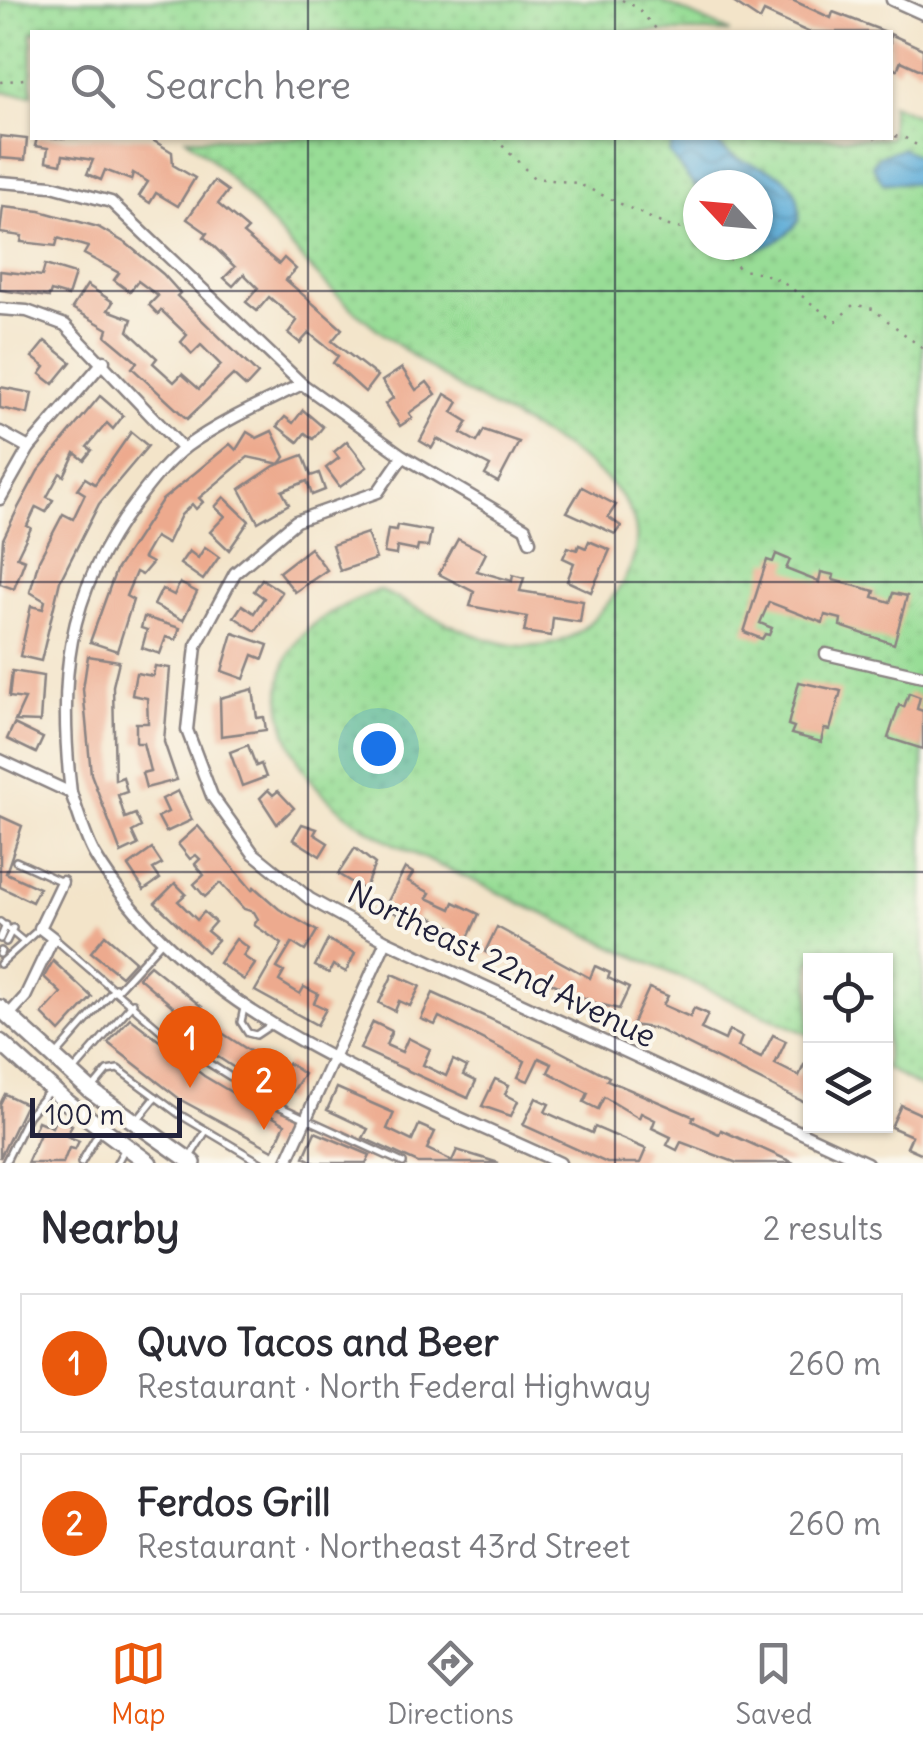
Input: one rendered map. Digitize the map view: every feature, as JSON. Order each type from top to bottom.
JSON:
[{"type":"main road","points":[[4,1012],[80,1082],[191,1161]]},
{"type":"main road","points":[[0,1042],[57,1094],[149,1163]]},
{"type":"street","points":[[892,0],[923,14]]},
{"type":"street","points":[[0,182],[52,186],[112,202],[302,384],[403,456],[525,528],[530,541]]},
{"type":"street","points":[[0,309],[27,310],[65,324],[183,449]]},
{"type":"street","points":[[0,498],[29,448],[104,362]]},
{"type":"street","points":[[302,384],[228,419],[183,449],[112,533],[72,626],[64,733],[71,794],[94,855],[162,941],[218,989],[332,1056],[560,1163]]},
{"type":"street","points":[[0,432],[29,448]]},
{"type":"street","name":"Northeast 22nd Avenue","points":[[403,456],[378,492],[296,521],[236,573],[196,646],[187,730],[212,796],[252,853],[310,899],[386,942],[867,1163]]},
{"type":"street","points":[[826,654],[923,676]]},
{"type":"street","points":[[0,760],[71,794]]},
{"type":"street","points":[[4,1012],[25,997],[54,938],[40,928],[62,882]]},
{"type":"street","points":[[287,1162],[386,942]]},
{"type":"street","points":[[57,1094],[80,1082]]},
{"type":"lane","points":[[16,861],[62,882]]},
{"type":"lane","points":[[6,925],[24,942]]},
{"type":"lane","points":[[3,941],[6,925]]},
{"type":"lane","points":[[1,958],[40,928]]},
{"type":"lane","points":[[54,938],[133,1002],[172,1040],[272,1103],[403,1163]]},
{"type":"lane","points":[[53,1058],[162,941]]},
{"type":"lane","points":[[80,1082],[133,1002]]},
{"type":"lane","points":[[244,1005],[241,1022],[248,1033],[256,1034],[274,1023]]},
{"type":"lane","points":[[80,1082],[114,1067],[206,1131],[261,1163]]},
{"type":"lane","points":[[4,1163],[28,1116],[57,1094]]},
{"type":"lane","points":[[134,1124],[156,1097]]},
{"type":"lane","points":[[82,1163],[101,1129]]},
{"type":"lane","points":[[191,1161],[206,1131]]},
{"type":"lane","points":[[117,1163],[126,1147]]},
{"type":"path","points":[[622,0],[636,7],[657,30]]},
{"type":"path","points":[[0,82],[30,78]]},
{"type":"path","points":[[893,137],[902,136],[923,148]]},
{"type":"path","points":[[497,140],[534,178],[578,183],[665,225],[683,229]]},
{"type":"path","points":[[730,260],[743,271],[753,270],[787,286],[836,321],[854,304],[873,309],[923,348]]},
{"type":"green space","points":[[0,0],[659,0],[726,30],[30,30],[30,95],[0,92]]},
{"type":"green space","points":[[893,105],[923,118],[923,1089],[893,1072],[893,953],[803,953],[803,1032],[400,847],[356,821],[318,788],[295,754],[287,734],[280,693],[290,654],[318,621],[379,590],[484,638],[539,646],[565,640],[598,614],[624,580],[635,553],[635,525],[609,482],[586,463],[459,388],[349,306],[188,140],[893,140]]},
{"type":"water","points":[[673,140],[716,140],[738,158],[769,170],[683,170],[669,153]]},
{"type":"water","points":[[902,148],[923,159],[923,188],[912,183],[883,183],[872,165],[879,156]]},
{"type":"water","points":[[773,172],[791,185],[798,199],[799,220],[773,242]]},
{"type":"building","points":[[730,0],[792,0],[831,18],[833,12],[881,30],[804,30],[764,12],[760,20]]},
{"type":"building","points":[[893,35],[923,49],[923,71],[901,61],[897,70],[893,68]]},
{"type":"building","points":[[0,136],[27,139],[25,160],[0,158]]},
{"type":"building","points":[[36,140],[152,140],[172,152],[173,165],[195,178],[178,206],[156,193],[150,203],[139,196],[148,182],[133,173],[131,180],[105,170],[101,180],[87,174],[93,160],[63,155],[61,164],[46,161],[48,148],[35,146]]},
{"type":"building","points":[[214,181],[228,191],[218,204],[248,229],[243,234],[279,264],[284,258],[296,269],[286,280],[342,329],[332,341],[377,376],[365,392],[333,363],[338,356],[309,333],[300,343],[288,333],[297,321],[269,297],[257,311],[246,302],[258,288],[244,274],[233,286],[224,278],[235,267],[204,237],[207,233],[187,219]]},
{"type":"building","points":[[3,207],[40,211],[98,227],[127,244],[163,274],[180,293],[177,296],[258,374],[246,387],[233,375],[187,419],[132,368],[137,362],[106,336],[108,329],[72,308],[87,285],[113,302],[108,310],[132,319],[128,331],[157,358],[153,363],[174,382],[182,374],[199,389],[221,365],[201,345],[192,354],[181,342],[187,335],[161,310],[158,314],[149,305],[158,296],[138,281],[130,292],[114,280],[119,273],[84,254],[88,247],[58,238],[56,246],[21,242],[22,236],[0,233]]},
{"type":"building","points":[[45,265],[75,274],[68,296],[51,291],[49,297],[0,290],[0,271],[42,276]]},
{"type":"building","points":[[45,341],[71,362],[53,384],[40,374],[45,367],[32,357]]},
{"type":"building","points":[[402,368],[416,390],[427,382],[436,394],[409,413],[412,418],[400,426],[385,404],[393,398],[382,381]]},
{"type":"building","points":[[0,387],[32,393],[28,414],[0,408]]},
{"type":"building","points":[[445,394],[458,402],[452,412],[468,422],[461,433],[477,442],[484,430],[519,442],[498,482],[485,475],[490,466],[437,439],[432,448],[420,441]]},
{"type":"building","points":[[100,396],[123,416],[113,429],[107,423],[87,447],[92,450],[84,460],[75,453],[64,476],[60,473],[47,497],[53,500],[46,512],[36,507],[27,526],[31,528],[17,557],[25,560],[14,589],[0,584],[3,539],[18,508],[38,471]]},
{"type":"building","points":[[303,410],[323,427],[313,439],[305,433],[298,442],[277,426],[285,417],[293,423]]},
{"type":"building","points":[[272,431],[285,457],[280,464],[248,457],[199,498],[203,502],[196,509],[192,504],[181,515],[167,544],[155,537],[143,558],[152,563],[142,575],[136,572],[126,596],[133,600],[117,651],[90,642],[116,570],[162,500],[230,444],[236,450],[247,432],[257,438]]},
{"type":"building","points":[[131,432],[148,446],[99,504],[60,581],[41,661],[20,656],[31,606],[43,609],[45,601],[30,592],[39,560],[63,514],[73,519],[85,494],[77,489],[85,478],[95,484]]},
{"type":"building","points":[[347,441],[367,467],[340,487],[326,468],[339,458],[334,452]]},
{"type":"building","points":[[303,455],[311,476],[319,473],[325,490],[312,495],[307,481],[282,491],[289,504],[258,522],[240,489],[274,466]]},
{"type":"building","points":[[582,487],[616,505],[608,517],[621,526],[615,534],[567,512]]},
{"type":"building","points":[[224,497],[249,521],[229,550],[210,532],[225,516],[215,507]]},
{"type":"building","points":[[397,525],[431,531],[428,547],[418,546],[417,551],[397,547],[396,555],[384,553],[388,529],[396,530]]},
{"type":"building","points":[[367,533],[376,559],[340,571],[332,545]]},
{"type":"building","points":[[458,539],[486,553],[477,571],[512,581],[513,575],[524,578],[520,591],[583,601],[580,622],[553,618],[551,636],[524,632],[527,617],[470,606],[474,592],[439,574]]},
{"type":"building","points":[[589,541],[610,550],[591,592],[567,581],[574,563],[563,558],[568,547],[586,548]]},
{"type":"building","points":[[205,547],[219,557],[203,580],[180,564],[189,551],[198,558]]},
{"type":"building","points":[[310,548],[327,570],[295,592],[279,572]]},
{"type":"building","points":[[776,554],[790,560],[786,569],[819,582],[821,572],[834,575],[833,580],[875,591],[873,597],[890,602],[893,593],[907,596],[894,644],[840,626],[841,619],[825,615],[823,623],[769,602],[760,623],[772,628],[769,635],[762,639],[744,632],[767,560],[773,562]]},
{"type":"building","points":[[262,579],[282,592],[256,631],[234,617],[242,605],[254,613],[264,598],[254,591]]},
{"type":"building","points":[[180,583],[197,592],[183,620],[154,605],[162,589],[174,595]]},
{"type":"building","points":[[144,617],[180,628],[176,640],[166,637],[160,654],[142,648],[147,630],[141,628]]},
{"type":"building","points":[[233,633],[268,645],[263,659],[253,655],[244,679],[222,671]]},
{"type":"building","points":[[88,656],[119,661],[113,686],[115,780],[123,777],[127,792],[118,795],[125,818],[135,814],[141,827],[132,832],[138,845],[121,853],[91,774],[83,689]]},
{"type":"building","points":[[155,666],[170,668],[164,742],[177,780],[146,788],[142,773],[150,771],[143,743],[136,743],[136,723],[148,723],[147,698],[132,695],[136,673],[153,676]]},
{"type":"building","points":[[12,671],[43,676],[40,722],[15,721],[25,699],[9,697]]},
{"type":"building","points":[[799,682],[841,691],[830,730],[824,729],[821,742],[791,734],[794,727],[788,725]]},
{"type":"building","points":[[253,689],[257,718],[264,717],[266,730],[221,736],[220,698]]},
{"type":"building","points":[[909,693],[920,697],[917,709],[923,711],[923,749],[888,738],[899,705],[904,707]]},
{"type":"building","points":[[14,724],[43,738],[36,753],[7,739]]},
{"type":"building","points":[[248,745],[256,766],[261,764],[266,777],[242,786],[230,752]]},
{"type":"building","points":[[268,790],[273,795],[278,791],[294,808],[277,824],[260,798]]},
{"type":"building","points":[[178,791],[192,820],[166,832],[158,817],[168,812],[162,799]]},
{"type":"building","points":[[0,816],[22,826],[6,873],[39,888],[32,902],[0,887]]},
{"type":"building","points":[[302,824],[317,829],[314,834],[328,843],[320,856],[293,839]]},
{"type":"building","points":[[198,826],[252,890],[254,887],[279,909],[317,931],[305,951],[292,943],[277,968],[284,972],[279,981],[300,994],[304,987],[318,994],[314,1003],[326,1009],[317,1025],[255,991],[282,944],[254,925],[258,919],[254,912],[244,909],[220,883],[205,897],[194,884],[204,875],[195,864],[200,859],[196,855],[190,859],[178,844]]},
{"type":"building","points":[[355,848],[375,864],[364,890],[338,874]]},
{"type":"building","points":[[152,849],[162,864],[153,869],[160,879],[144,890],[128,866]]},
{"type":"building","points":[[405,868],[413,873],[408,881],[430,893],[427,898],[451,909],[454,902],[479,914],[467,940],[456,935],[458,930],[420,912],[414,924],[385,907]]},
{"type":"building","points":[[175,883],[186,894],[178,901],[197,920],[204,912],[215,922],[207,931],[218,940],[207,952],[155,903]]},
{"type":"building","points":[[497,927],[590,978],[595,966],[610,973],[608,978],[629,988],[619,1009],[595,1003],[485,952]]},
{"type":"building","points":[[105,935],[135,961],[121,976],[91,952]]},
{"type":"building","points":[[236,939],[248,948],[243,956],[255,964],[244,980],[219,963]]},
{"type":"building","points":[[328,940],[355,953],[346,972],[333,965],[329,973],[315,966]]},
{"type":"building","points":[[53,961],[92,997],[60,1032],[42,1014],[61,993],[44,977]]},
{"type":"building","points":[[150,965],[202,1007],[196,1016],[282,1072],[288,1063],[304,1074],[286,1102],[168,1024],[177,1010],[138,977]]},
{"type":"building","points":[[393,974],[420,986],[410,1006],[399,1001],[395,1011],[379,1003]]},
{"type":"building","points":[[649,988],[668,996],[663,1005],[690,1017],[694,1008],[708,1014],[701,1029],[725,1040],[729,1030],[742,1037],[738,1047],[761,1058],[773,1035],[786,1041],[775,1064],[799,1076],[803,1067],[803,1102],[657,1029],[632,1025]]},
{"type":"building","points":[[433,993],[548,1045],[609,1077],[607,1080],[694,1117],[692,1121],[719,1134],[721,1130],[794,1163],[737,1163],[681,1142],[677,1150],[667,1145],[671,1137],[652,1128],[655,1120],[641,1113],[639,1118],[604,1097],[598,1109],[584,1102],[588,1093],[548,1072],[552,1064],[539,1058],[528,1081],[518,1077],[525,1061],[439,1017],[435,1025],[421,1019]]},
{"type":"building","points":[[130,1018],[204,1076],[285,1124],[273,1150],[181,1100],[108,1043]]},
{"type":"building","points":[[373,1022],[392,1031],[386,1045],[402,1052],[408,1038],[430,1049],[423,1065],[446,1076],[453,1060],[467,1067],[463,1075],[476,1081],[468,1098],[360,1049]]},
{"type":"building","points":[[495,1079],[509,1085],[505,1094],[518,1101],[511,1116],[482,1106]]},
{"type":"building","points":[[337,1088],[394,1113],[387,1129],[412,1141],[419,1125],[435,1132],[427,1149],[452,1161],[457,1150],[499,1163],[418,1163],[363,1138],[368,1129],[327,1110]]},
{"type":"building","points":[[5,1094],[26,1104],[0,1158],[0,1104]]},
{"type":"building","points":[[536,1098],[549,1104],[545,1112],[592,1133],[595,1127],[646,1149],[640,1163],[607,1163],[523,1125]]},
{"type":"building","points":[[901,1105],[923,1115],[923,1154],[907,1147],[912,1136],[893,1128]]},
{"type":"building","points":[[56,1118],[72,1125],[67,1136],[79,1141],[75,1149],[69,1148],[63,1163],[27,1163],[40,1134],[34,1131],[38,1121],[52,1127]]},
{"type":"building","points":[[315,1132],[370,1155],[366,1163],[316,1163],[304,1157]]},
{"type":"place","name":"Quvo Tacos and Beer","points":[[190,1088]]},
{"type":"place","name":"Ferdos Grill","points":[[264,1130]]}]
